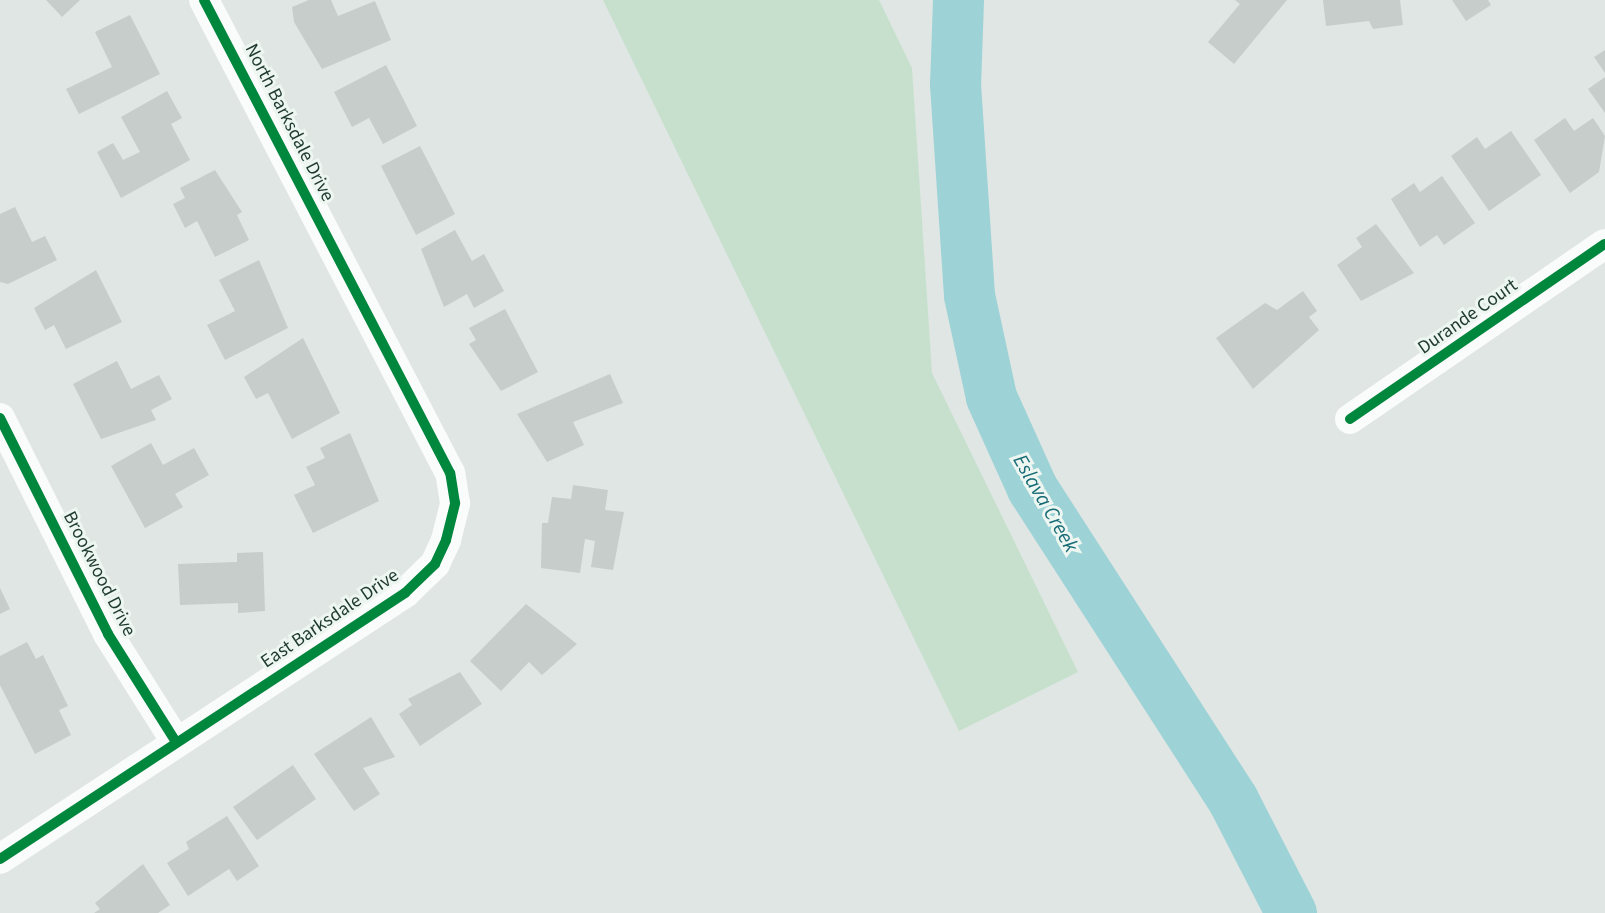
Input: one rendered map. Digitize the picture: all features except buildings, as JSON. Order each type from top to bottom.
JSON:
[{"type":"street","name":"North Barksdale Drive","points":[[204,0],[341,262]]},
{"type":"street","name":"Durande Court","points":[[1350,419],[1605,244]]},
{"type":"street","name":"East Barksdale Drive","points":[[0,859],[405,593],[435,564],[446,540],[455,503],[450,473],[341,262]]},
{"type":"street","name":"Brookwood Drive","points":[[0,418],[108,634],[176,742]]},
{"type":"green space","points":[[603,0],[879,0],[912,68],[932,373],[1078,672],[959,731]]},
{"type":"waterway","name":"Eslava Creek","points":[[958,0],[955,84],[969,295],[991,397],[1032,488],[1233,800],[1291,913]]},
{"type":"cycle path","points":[[0,859],[405,593],[435,564],[446,540],[455,503],[450,473],[204,0]]},
{"type":"cycle path","points":[[1350,419],[1605,244]]},
{"type":"cycle path","points":[[0,418],[108,634],[176,742]]}]
